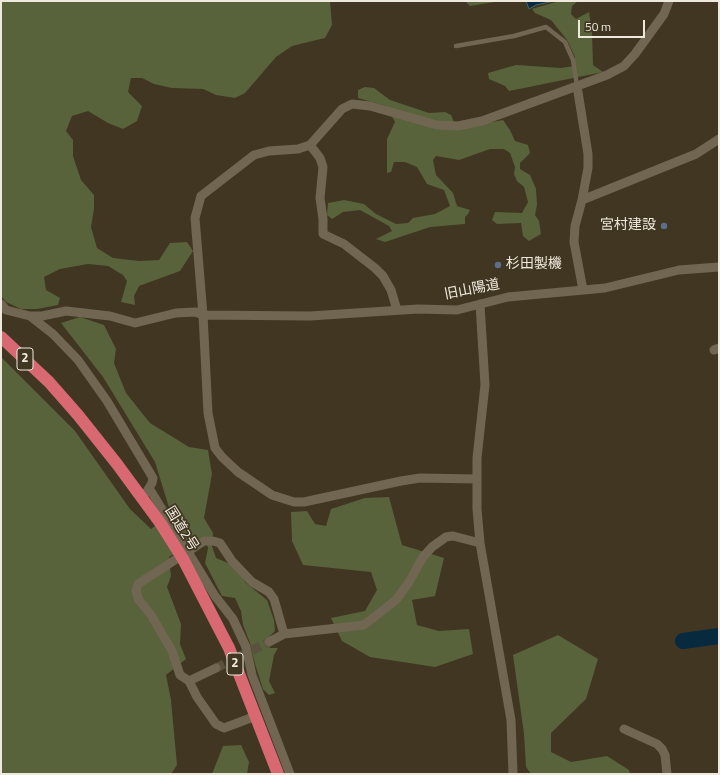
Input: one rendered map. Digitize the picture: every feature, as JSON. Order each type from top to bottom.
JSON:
[{"type":"highway","name":"国道2号","points":[[1,337],[49,382],[146,493],[185,556],[229,648],[278,774]]},
{"type":"street","points":[[477,479],[420,478],[304,502],[286,501],[272,495],[238,472],[215,448],[208,413],[203,315],[195,218],[201,196],[254,155],[269,151],[298,149],[310,145],[342,109],[352,104],[370,106],[437,125],[458,126],[482,121],[577,86],[624,66],[635,54],[664,14],[669,1]]},
{"type":"street","points":[[577,86],[588,154],[588,168],[575,226],[574,242],[583,290]]},
{"type":"street","points":[[582,200],[696,154],[719,139]]},
{"type":"street","points":[[310,145],[320,158],[323,167],[320,198],[323,218],[323,234],[344,244],[383,276],[391,290],[397,310]]},
{"type":"street","name":"旧山陽道","points":[[30,316],[42,316],[66,311],[110,316],[135,323],[176,313],[196,312],[203,315],[310,316],[397,310],[457,310],[508,297],[605,288],[679,270],[719,267]]},
{"type":"street","points":[[1,304],[6,310],[30,316],[53,334],[78,360],[107,401],[152,478],[146,493]]},
{"type":"street","points":[[480,304],[485,385],[477,458],[480,543],[511,720],[513,774]]},
{"type":"street","points":[[269,642],[284,634],[364,625],[396,600],[409,582],[423,557],[432,547],[446,537],[453,536],[480,543]]},
{"type":"street","points":[[256,716],[224,728],[216,724],[197,697],[189,681],[180,675],[172,650],[151,615],[139,600],[136,590],[138,584],[204,541],[220,543],[232,562],[252,582],[269,592],[274,599],[284,634]]},
{"type":"street","points":[[185,556],[233,619],[246,647],[252,675],[290,774]]},
{"type":"street","points":[[189,681],[216,668]]},
{"type":"street","points":[[624,729],[657,744],[662,749],[665,755],[667,774]]},
{"type":"lane","points":[[456,46],[514,36],[546,26],[565,42],[574,60],[577,86]]},
{"type":"green space","points":[[1,1],[330,1],[332,25],[325,38],[292,46],[276,57],[245,93],[235,98],[216,95],[203,89],[172,88],[154,84],[142,78],[131,78],[128,92],[142,106],[137,121],[123,129],[108,123],[88,111],[72,116],[66,131],[73,140],[73,156],[81,180],[94,195],[94,209],[91,227],[97,248],[113,258],[139,261],[159,260],[170,243],[187,242],[193,251],[180,271],[139,286],[134,296],[135,305],[121,302],[127,281],[123,275],[108,266],[88,264],[60,269],[44,277],[46,290],[60,298],[58,305],[37,309],[21,309],[6,302],[1,296]]},
{"type":"green space","points":[[465,1],[501,1],[470,6]]},
{"type":"green space","points":[[559,1],[578,1],[572,6],[571,14],[576,19],[589,12],[592,33],[593,65],[603,72],[509,91],[505,86],[489,79],[488,73],[516,65],[561,68],[574,66],[575,57],[567,40],[551,20],[535,13],[532,9]]},
{"type":"green space","points":[[365,87],[374,88],[390,100],[429,113],[445,112],[451,115],[457,129],[503,120],[515,141],[528,145],[530,153],[520,163],[520,169],[530,175],[536,189],[537,205],[535,215],[539,221],[541,234],[529,241],[523,236],[521,223],[497,224],[492,220],[495,212],[522,213],[528,202],[524,187],[517,181],[514,174],[515,167],[510,153],[504,149],[490,149],[459,160],[436,156],[433,160],[436,175],[453,193],[457,206],[470,210],[465,217],[465,224],[430,227],[385,242],[376,239],[392,231],[389,226],[360,210],[343,212],[332,219],[327,215],[328,203],[344,200],[364,204],[376,214],[396,224],[408,223],[413,218],[435,214],[450,206],[444,190],[427,184],[417,167],[405,162],[394,162],[391,172],[387,173],[387,139],[395,122],[386,106],[358,98],[358,90]]},
{"type":"green space","points":[[80,317],[104,325],[116,349],[114,363],[126,393],[150,423],[189,447],[208,450],[212,474],[204,518],[213,533],[212,546],[216,558],[228,563],[238,571],[246,583],[267,600],[274,620],[275,631],[267,639],[270,648],[278,648],[274,655],[269,681],[275,693],[269,695],[263,689],[250,643],[243,625],[241,611],[235,598],[222,596],[205,563],[208,548],[205,540],[192,543],[169,557],[171,576],[167,587],[181,624],[180,644],[186,659],[166,675],[171,700],[177,765],[171,774],[1,774],[1,357],[75,431],[130,509],[151,529],[171,514],[155,462],[103,377],[61,323]]},
{"type":"green space","points":[[389,497],[402,545],[444,558],[435,596],[412,600],[417,625],[439,631],[469,629],[473,654],[435,667],[370,657],[342,641],[331,618],[365,611],[377,590],[371,572],[303,565],[292,541],[291,512],[307,511],[315,524],[326,526],[331,509],[365,498]]},
{"type":"green space","points":[[558,635],[598,659],[586,699],[551,733],[551,752],[571,762],[607,756],[629,770],[630,774],[531,774],[526,767],[524,734],[513,655]]},
{"type":"green space","points":[[241,745],[249,762],[247,774],[212,774],[223,746]]},
{"type":"water","points":[[526,1],[554,1],[536,5],[529,9]]},
{"type":"waterway","points":[[683,641],[719,636]]},
{"type":"tunnel","points":[[216,668],[269,642]]},
{"type":"place","name":"宮村建設","points":[[664,226]]},
{"type":"place","name":"杉田製機","points":[[498,265]]}]
